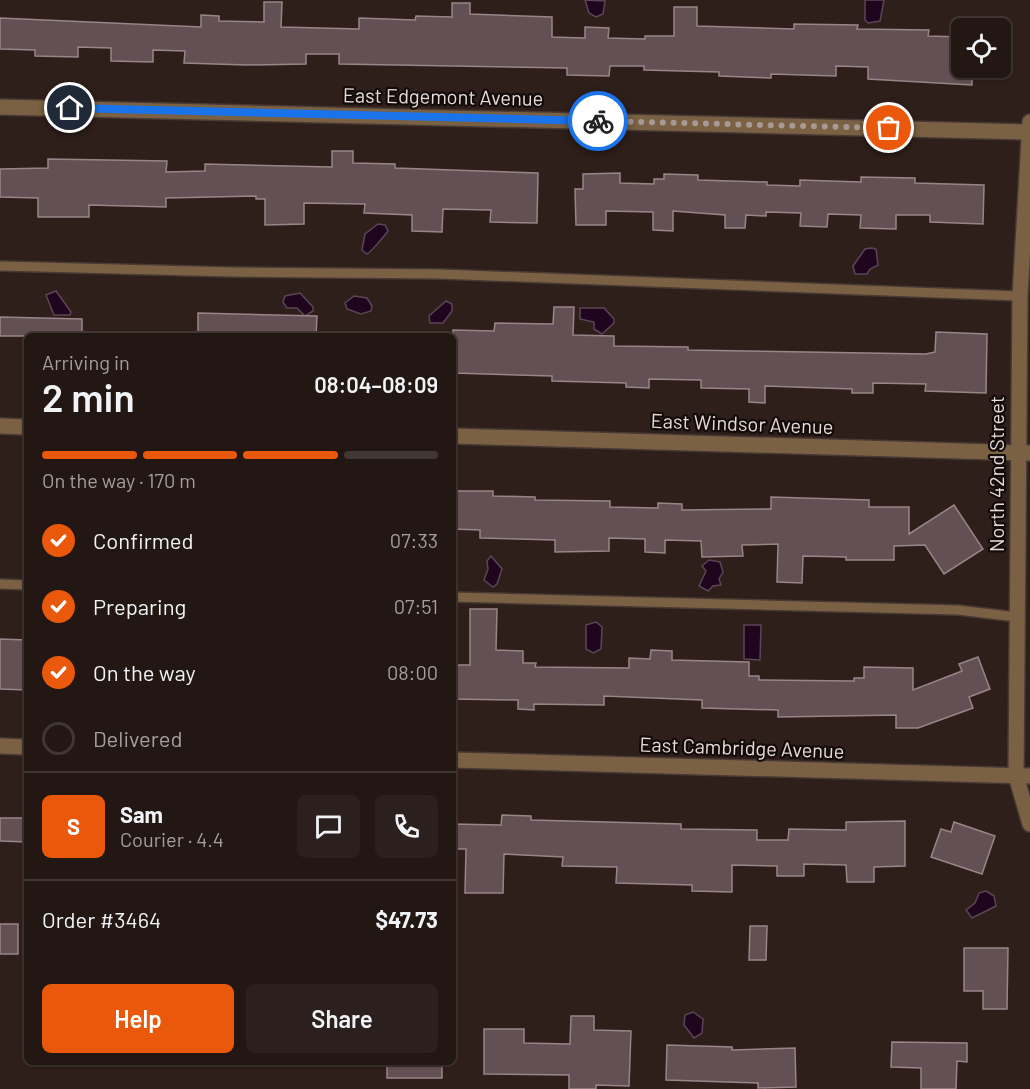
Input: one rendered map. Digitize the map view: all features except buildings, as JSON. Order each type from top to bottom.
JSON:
[{"type":"street","name":"East Edgemont Avenue","points":[[0,106],[1029,132]]},
{"type":"street","name":"North 42nd Street","points":[[1030,122],[1029,171],[1020,296],[1023,453],[1017,617],[1023,776],[1030,824]]},
{"type":"street","points":[[0,426],[24,427]]},
{"type":"street","name":"East Windsor Avenue","points":[[456,436],[1023,453]]},
{"type":"street","points":[[0,746],[24,747]]},
{"type":"street","name":"East Cambridge Avenue","points":[[456,760],[1023,776]]},
{"type":"lane","points":[[0,266],[232,272],[440,273],[1020,296]]},
{"type":"lane","points":[[0,584],[24,585]]},
{"type":"lane","points":[[456,597],[958,610],[1017,617]]},
{"type":"shaded area","points":[[585,0],[605,1],[603,14],[596,17],[589,13]]},
{"type":"shaded area","points":[[865,0],[884,0],[880,21],[868,23],[865,20]]},
{"type":"shaded area","points":[[378,224],[385,225],[388,231],[367,254],[362,250],[365,234]]},
{"type":"shaded area","points":[[865,249],[876,249],[878,265],[870,269],[867,274],[855,274],[853,266]]},
{"type":"shaded area","points":[[56,291],[71,312],[70,315],[54,315],[46,295]]},
{"type":"shaded area","points":[[300,293],[313,307],[313,311],[305,316],[297,308],[287,308],[283,302],[285,296]]},
{"type":"shaded area","points":[[354,296],[367,298],[372,306],[371,311],[361,314],[347,309],[345,303]]},
{"type":"shaded area","points":[[446,301],[452,304],[452,311],[443,323],[430,323],[429,316]]},
{"type":"shaded area","points":[[580,308],[604,308],[614,319],[614,323],[602,334],[594,329],[594,322],[580,319]]},
{"type":"shaded area","points":[[491,556],[502,569],[497,584],[493,587],[484,580],[488,569],[487,561]]},
{"type":"shaded area","points":[[709,560],[720,562],[723,572],[719,579],[721,585],[713,586],[708,591],[699,586],[706,571],[702,566]]},
{"type":"shaded area","points":[[596,622],[602,627],[601,649],[593,653],[586,649],[586,625]]},
{"type":"shaded area","points":[[744,625],[761,625],[760,660],[744,659]]},
{"type":"shaded area","points":[[986,891],[994,896],[996,906],[972,918],[966,910],[975,903],[979,893]]},
{"type":"shaded area","points":[[693,1012],[703,1019],[702,1033],[694,1038],[684,1025],[685,1015]]},
{"type":"way so far","points":[[598,121],[889,128]]},
{"type":"route","points":[[70,108],[598,121]]}]
